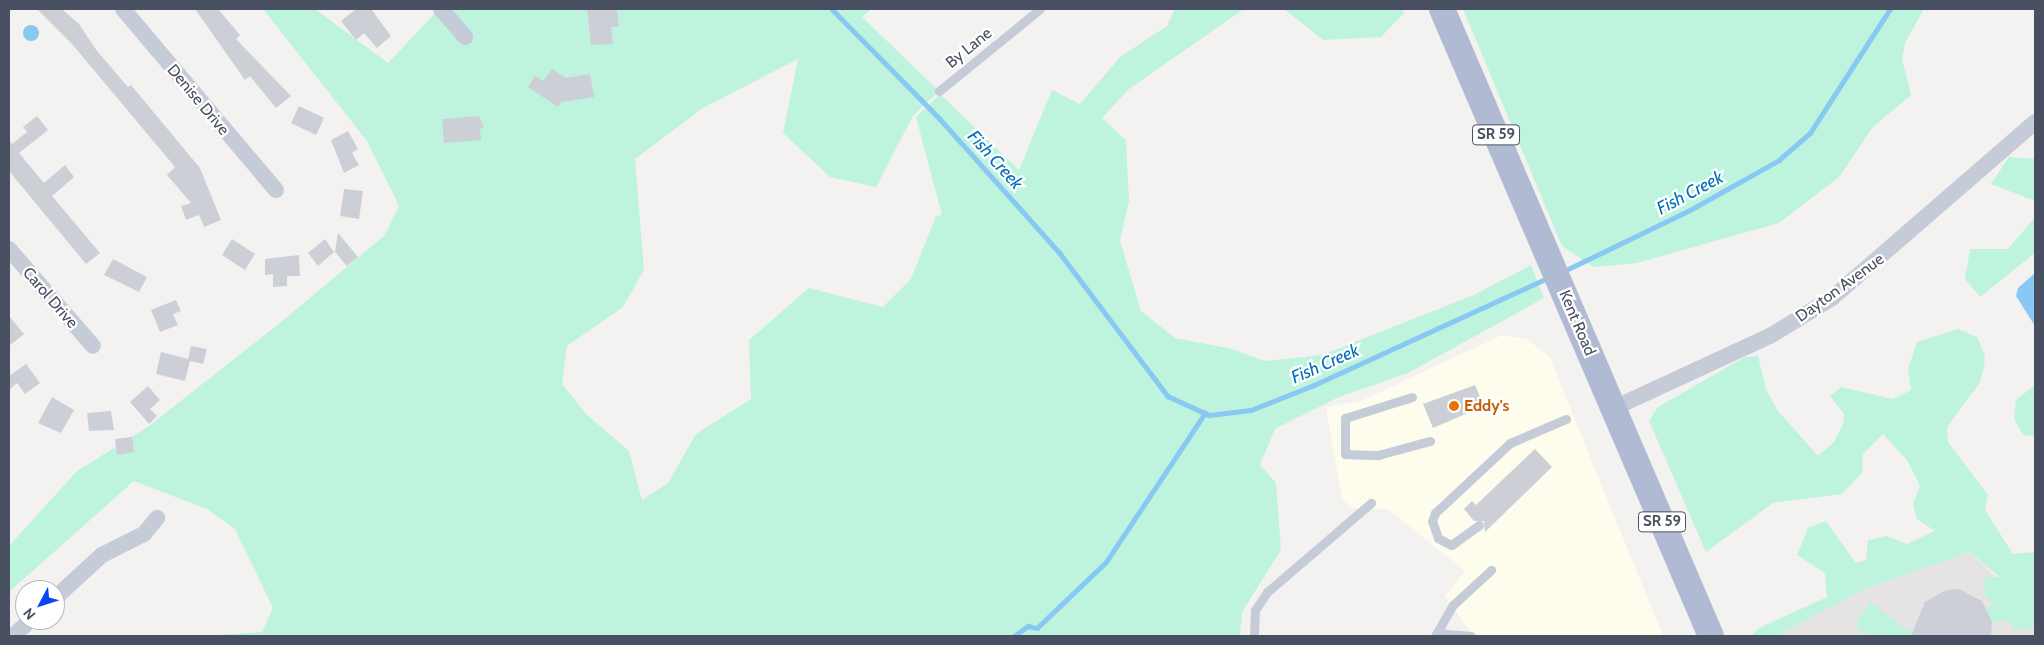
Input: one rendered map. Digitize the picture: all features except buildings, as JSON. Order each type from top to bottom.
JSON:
[{"type":"main road","name":"Kent Road","points":[[1442,9],[1711,636]]},
{"type":"street","name":"Denise Drive","points":[[123,9],[276,190]]},
{"type":"street","points":[[441,9],[466,37]]},
{"type":"street","name":"Dayton Avenue","points":[[1614,408],[1761,340],[1824,303],[1882,259],[2035,122]]},
{"type":"street","name":"Carol Drive","points":[[9,249],[93,346]]},
{"type":"street","points":[[65,589],[102,555],[144,534],[157,518]]},
{"type":"lane","name":"By Lane","points":[[939,92],[1040,9]]},
{"type":"lane","points":[[1412,397],[1345,418],[1345,454],[1378,455],[1430,441]]},
{"type":"lane","points":[[1479,525],[1451,545],[1438,538],[1432,521],[1434,513],[1510,443],[1566,419]]},
{"type":"lane","points":[[1254,636],[1255,610],[1267,592],[1371,503]]},
{"type":"lane","points":[[1471,636],[1436,634],[1453,605],[1491,570]]},
{"type":"shaded area","points":[[1502,335],[1526,339],[1549,356],[1663,636],[1473,636],[1445,596],[1465,571],[1388,509],[1351,508],[1342,499],[1326,407],[1361,401]]},
{"type":"shaded area","points":[[1970,552],[2019,599],[2035,627],[2035,636],[1776,636],[1864,589]]},
{"type":"green space","points":[[263,9],[315,9],[388,63],[439,9],[871,9],[862,17],[939,91],[913,116],[876,187],[830,177],[783,133],[798,59],[703,108],[635,159],[644,270],[623,307],[567,346],[562,384],[587,415],[629,451],[642,500],[668,483],[696,434],[751,399],[749,340],[809,288],[883,307],[911,279],[936,216],[942,215],[916,117],[940,94],[1019,170],[1052,90],[1080,104],[1120,57],[1167,26],[1175,9],[1244,9],[1129,89],[1102,118],[1126,140],[1129,201],[1120,241],[1141,311],[1175,338],[1232,349],[1264,361],[1322,355],[1474,295],[1531,265],[1544,298],[1408,373],[1339,397],[1275,429],[1260,465],[1276,483],[1281,550],[1242,612],[1240,636],[203,636],[262,632],[273,608],[235,529],[207,509],[134,481],[23,580],[15,580],[15,587],[9,592],[9,546],[77,471],[149,426],[280,323],[385,235],[399,206],[367,141]]},
{"type":"green space","points":[[1284,9],[1402,9],[1404,13],[1381,37],[1323,40]]},
{"type":"green space","points":[[1463,9],[1924,9],[1905,43],[1902,59],[1911,95],[1873,127],[1839,177],[1779,223],[1637,263],[1594,267],[1562,246]]},
{"type":"green space","points":[[2009,157],[2035,159],[2035,201],[1991,184]]},
{"type":"green space","points":[[2035,217],[2035,253],[1980,297],[1965,279],[1970,249],[2008,249]]},
{"type":"green space","points":[[1958,329],[1977,337],[1985,355],[1984,368],[1979,384],[1947,427],[1948,442],[1988,495],[1985,510],[2013,554],[2035,552],[2035,627],[2015,630],[2008,620],[1992,623],[1987,609],[1993,604],[1984,593],[1985,578],[1999,577],[1970,552],[1864,589],[1776,636],[1751,636],[1759,628],[1827,597],[1825,573],[1797,555],[1808,528],[1826,521],[1856,563],[1866,560],[1868,540],[1887,536],[1907,544],[1935,531],[1917,519],[1913,504],[1920,486],[1907,460],[1883,434],[1863,454],[1862,473],[1842,494],[1773,503],[1706,552],[1649,421],[1658,407],[1745,357],[1758,356],[1766,389],[1778,411],[1818,456],[1834,442],[1843,424],[1844,414],[1830,396],[1841,387],[1893,399],[1911,390],[1908,369],[1917,342]]},
{"type":"green space","points":[[2035,385],[2035,436],[2023,435],[2014,419],[2016,400]]},
{"type":"green space","points":[[1871,602],[1906,630],[1914,630],[1913,636],[1878,636],[1857,630],[1859,617]]},
{"type":"water","points":[[28,25],[34,25],[39,30],[37,39],[28,41],[23,36],[23,30]]},
{"type":"water","points":[[2035,273],[2035,326],[2016,296],[2018,288]]},
{"type":"waterway","name":"Fish Creek","points":[[832,9],[940,119],[1059,252],[1168,396],[1209,415],[1251,410],[1314,385],[1548,278]]},
{"type":"waterway","name":"Fish Creek","points":[[1564,271],[1690,210],[1779,160],[1810,133],[1890,9]]},
{"type":"waterway","points":[[1014,636],[1028,626],[1037,628],[1106,562],[1205,413]]},
{"type":"place","name":"Eddy's","points":[[1454,406]]}]
